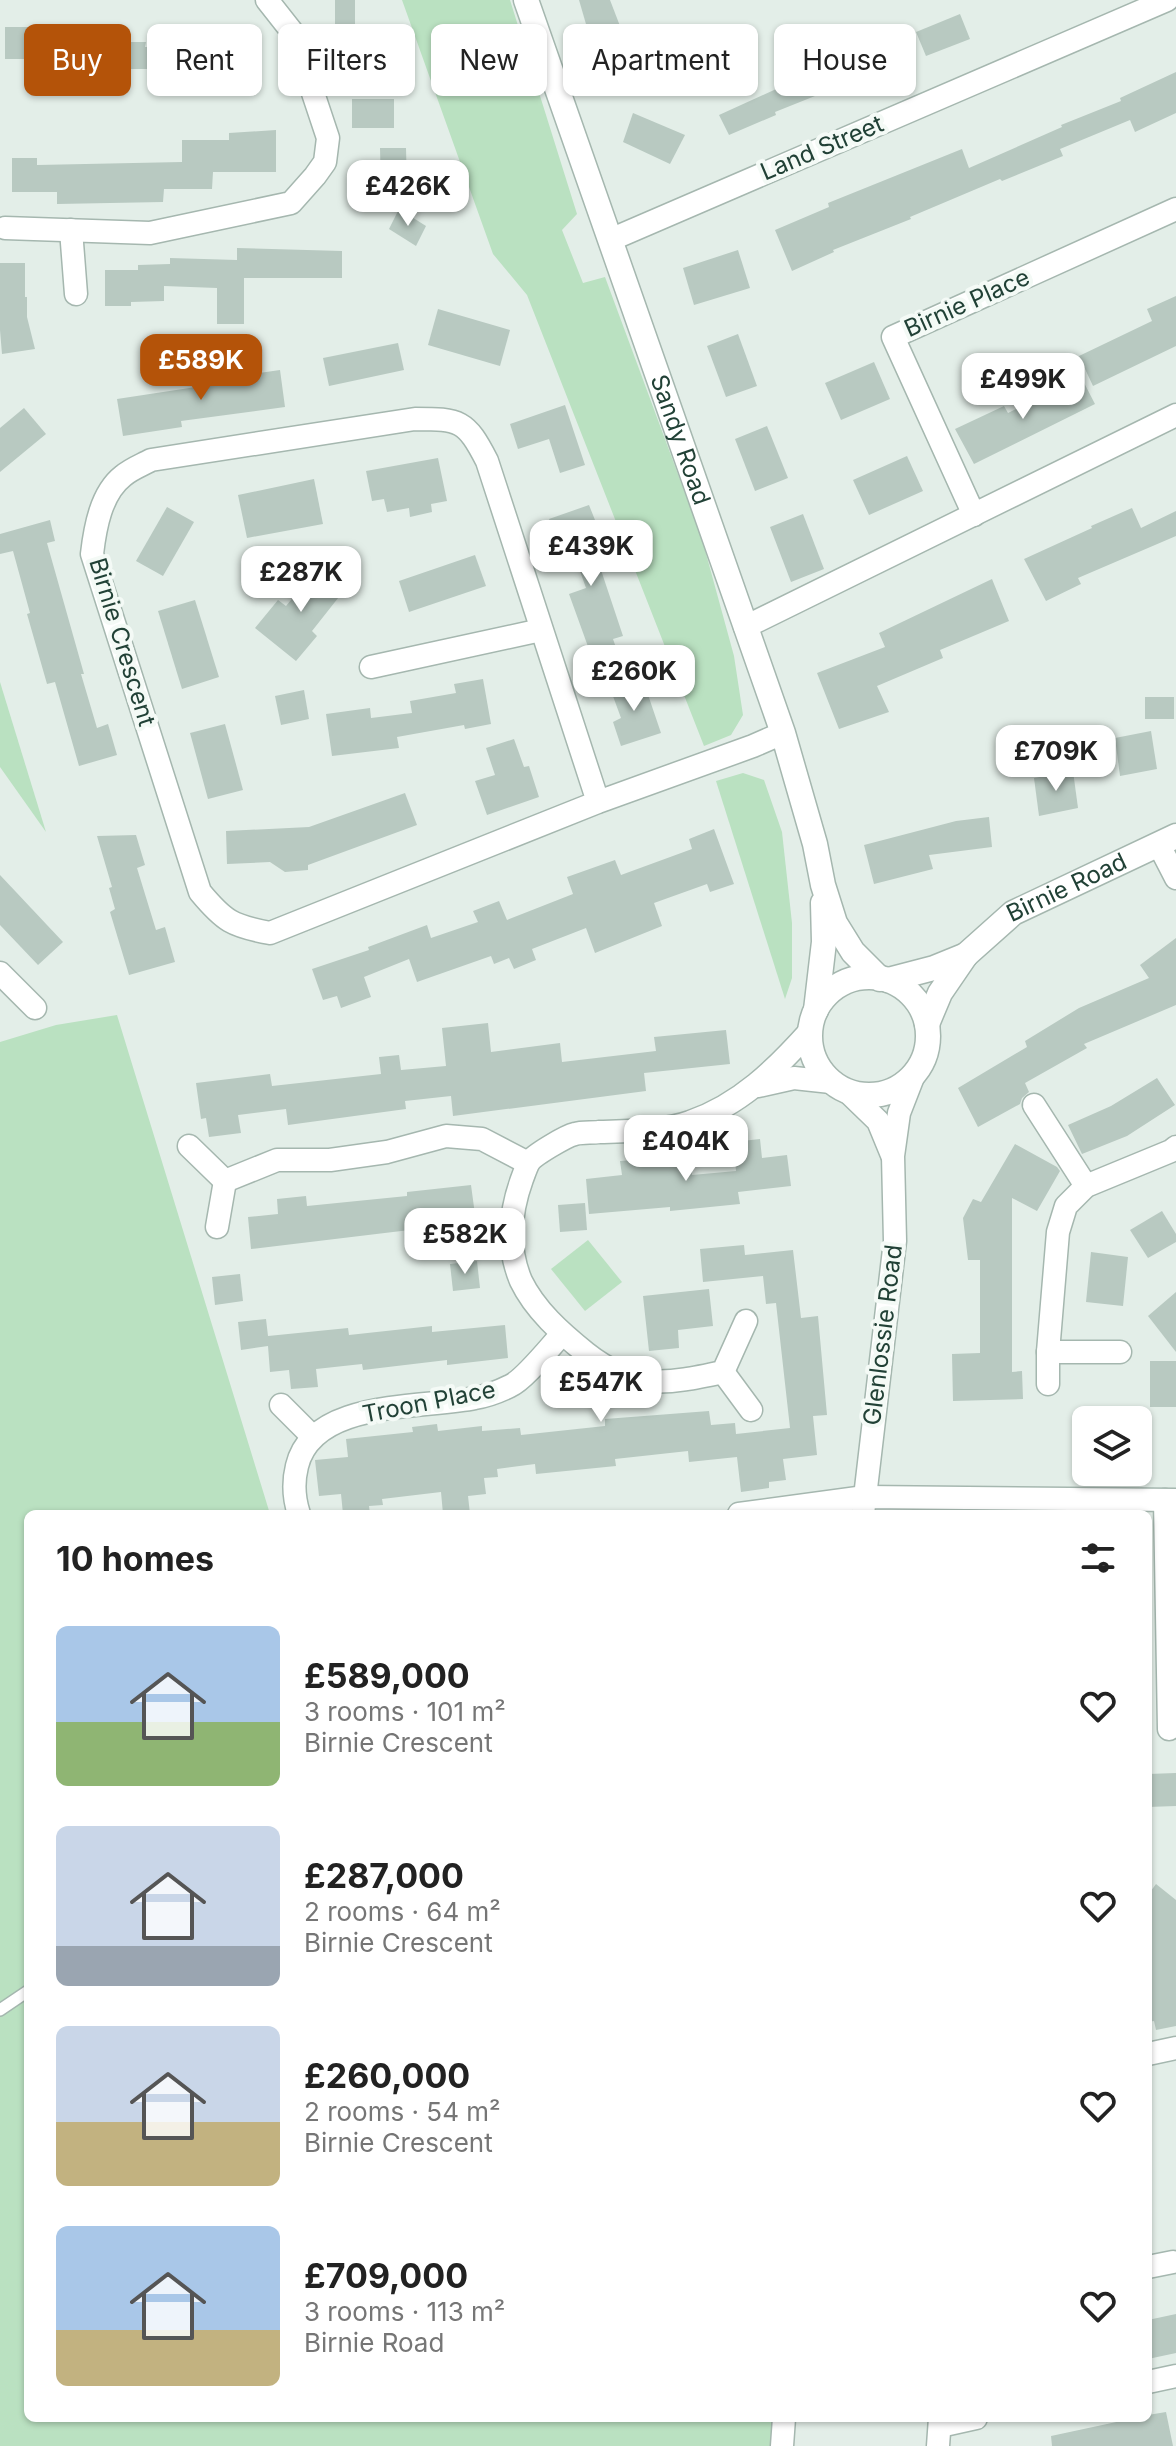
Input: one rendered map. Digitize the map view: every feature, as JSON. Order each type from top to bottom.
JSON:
[{"type":"street","points":[[5,228],[150,233],[291,203],[325,162],[328,138],[293,33],[267,0]]},
{"type":"street","name":"Sandy Road","points":[[526,0],[783,733],[835,923],[853,952],[884,980]]},
{"type":"street","name":"Land Street","points":[[610,240],[1167,0]]},
{"type":"street","name":"Birnie Place","points":[[974,515],[893,337],[1176,209]]},
{"type":"street","points":[[71,230],[76,294]]},
{"type":"street","points":[[745,627],[1176,415]]},
{"type":"street","name":"Birnie Crescent","points":[[598,802],[487,461],[474,436],[457,423],[448,419],[415,419],[151,460],[123,475],[111,490],[95,528],[92,554],[200,892],[215,910],[240,928],[270,933],[598,802],[783,733]]},
{"type":"street","points":[[371,667],[541,630]]},
{"type":"street","points":[[1167,840],[1176,878]]},
{"type":"street","name":"Birnie Road","points":[[927,1024],[940,993],[966,955],[1013,913],[1167,840]]},
{"type":"street","name":"Sandy Road","points":[[813,1021],[824,942],[823,885]]},
{"type":"street","name":"Birnie Road","points":[[884,980],[934,968],[966,955]]},
{"type":"street","points":[[0,973],[35,1008]]},
{"type":"street","points":[[723,1372],[675,1382],[633,1380],[600,1364],[562,1334],[532,1301],[515,1262],[512,1221],[516,1196],[528,1163],[535,1156],[574,1134],[689,1123],[725,1106],[756,1086],[813,1021],[827,994],[844,983],[871,977],[904,988],[916,1001],[927,1024],[928,1045],[923,1062],[913,1077],[899,1088],[883,1094],[865,1095],[839,1086],[794,1078],[756,1086]]},
{"type":"street","points":[[813,1021],[812,1051],[819,1068],[839,1086]]},
{"type":"street","name":"Glenlossie Road","points":[[864,1506],[895,1241],[893,1156],[899,1113],[913,1077]]},
{"type":"street","name":"Glenlossie Road","points":[[839,1086],[878,1121],[893,1156]]},
{"type":"street","points":[[1034,1105],[1086,1186]]},
{"type":"street","points":[[225,1181],[277,1160],[330,1160],[387,1152],[446,1136],[482,1139],[528,1163]]},
{"type":"street","points":[[189,1146],[225,1181]]},
{"type":"street","points":[[1048,1384],[1058,1232],[1066,1206],[1086,1186],[1174,1153]]},
{"type":"street","points":[[217,1227],[225,1181]]},
{"type":"street","points":[[723,1372],[746,1321]]},
{"type":"street","name":"Troon Place","points":[[313,1437],[344,1419],[359,1415],[388,1408],[477,1398],[514,1385],[562,1334]]},
{"type":"street","points":[[1048,1352],[1120,1352]]},
{"type":"street","points":[[723,1372],[751,1410]]},
{"type":"street","points":[[281,1405],[313,1437],[300,1453],[295,1472],[298,1510]]},
{"type":"street","points":[[802,1510],[1170,1500],[1164,1729]]},
{"type":"street","points":[[1152,2053],[1176,2048]]},
{"type":"street","points":[[1152,2266],[1173,2262]]},
{"type":"street","points":[[1152,2381],[1176,2376]]},
{"type":"street","points":[[782,2446],[784,2422]]},
{"type":"street","points":[[939,2430],[964,2422]]},
{"type":"lane","points":[[0,2010],[24,1994]]},
{"type":"green space","points":[[402,0],[510,0],[518,24],[431,24],[431,81],[415,36],[415,24],[411,24]]},
{"type":"green space","points":[[436,96],[540,96],[577,214],[562,230],[583,283],[605,277],[702,539],[734,656],[743,715],[731,735],[704,746],[527,295],[493,254]]},
{"type":"green space","points":[[0,682],[46,832],[0,767]]},
{"type":"green space","points":[[743,773],[764,780],[782,832],[792,923],[792,978],[785,999],[716,781]]},
{"type":"green space","points":[[117,1015],[269,1510],[24,1510],[24,2422],[784,2422],[782,2446],[0,2446],[0,1042],[56,1025]]},
{"type":"green space","points":[[588,1240],[622,1282],[585,1311],[551,1269]]},
{"type":"building","points":[[335,0],[355,0],[355,24],[335,24]]},
{"type":"building","points":[[579,0],[610,0],[619,24],[586,24]]},
{"type":"building","points":[[960,14],[970,39],[926,56],[916,32]]},
{"type":"building","points":[[5,27],[24,27],[24,59],[5,59]]},
{"type":"building","points":[[131,42],[146,42],[147,69],[131,69]]},
{"type":"building","points":[[1176,72],[1176,113],[1135,132],[1130,120],[1060,149],[1063,156],[910,217],[792,271],[775,230],[829,207],[828,203],[962,149],[969,168],[1121,101],[1120,98]]},
{"type":"building","points":[[774,90],[774,96],[815,96],[729,135],[719,115]]},
{"type":"building","points":[[352,99],[394,99],[394,128],[352,128]]},
{"type":"building","points":[[633,113],[685,135],[670,164],[623,142]]},
{"type":"building","points":[[276,130],[276,172],[213,172],[212,189],[164,189],[163,202],[57,204],[57,192],[12,192],[12,158],[37,158],[37,165],[182,162],[182,140],[229,140],[229,133]]},
{"type":"building","points":[[380,148],[406,148],[407,187],[381,188]]},
{"type":"building","points":[[399,209],[426,226],[416,246],[389,229]]},
{"type":"building","points":[[237,248],[342,251],[342,278],[244,278],[244,324],[217,324],[217,288],[164,286],[164,301],[105,306],[105,270],[138,270],[138,265],[170,264],[170,258],[237,260]]},
{"type":"building","points":[[738,250],[750,288],[694,305],[683,268]]},
{"type":"building","points":[[0,263],[25,263],[27,317],[35,349],[2,354]]},
{"type":"building","points":[[1176,296],[1176,346],[1093,386],[1079,356],[1152,321],[1147,309]]},
{"type":"building","points":[[438,309],[510,330],[500,366],[428,345]]},
{"type":"building","points":[[738,334],[757,386],[726,397],[707,346]]},
{"type":"building","points":[[398,343],[404,370],[329,386],[323,358]]},
{"type":"building","points":[[874,362],[890,399],[841,420],[825,383]]},
{"type":"building","points":[[280,370],[285,407],[181,421],[182,427],[123,436],[117,399],[209,385],[209,380]]},
{"type":"building","points":[[1081,377],[1095,404],[974,464],[955,429],[1004,406],[1008,413]]},
{"type":"building","points":[[565,405],[585,465],[560,473],[549,439],[518,449],[510,424]]},
{"type":"building","points":[[24,408],[46,434],[0,472],[0,428]]},
{"type":"building","points":[[767,426],[788,478],[755,491],[735,439]]},
{"type":"building","points":[[907,456],[923,491],[869,515],[853,480]]},
{"type":"building","points":[[438,458],[447,501],[431,504],[432,512],[410,517],[409,508],[387,512],[384,499],[372,501],[366,471]]},
{"type":"building","points":[[314,479],[323,524],[247,538],[238,495]]},
{"type":"building","points":[[589,505],[601,535],[596,538],[606,565],[600,567],[623,636],[613,639],[623,668],[599,677],[569,594],[586,588],[571,546],[560,550],[549,519]]},
{"type":"building","points":[[167,507],[194,522],[163,576],[136,561]]},
{"type":"building","points":[[1132,508],[1141,528],[1176,511],[1176,536],[1078,578],[1081,584],[1046,601],[1024,559]]},
{"type":"building","points":[[803,514],[824,569],[791,582],[770,527]]},
{"type":"building","points":[[50,520],[55,541],[47,543],[84,674],[81,674],[97,728],[108,724],[117,755],[79,766],[55,682],[47,684],[13,551],[0,554],[0,534]]},
{"type":"building","points":[[475,555],[486,586],[409,612],[399,581]]},
{"type":"building","points":[[319,566],[346,588],[312,631],[317,636],[296,661],[255,628],[278,600],[286,606]]},
{"type":"building","points":[[992,579],[1009,621],[940,650],[943,658],[877,686],[889,712],[839,729],[817,673],[885,647],[879,633]]},
{"type":"building","points":[[195,600],[219,677],[182,689],[158,611]]},
{"type":"building","points":[[642,677],[661,733],[621,746],[613,722],[621,718],[610,688]]},
{"type":"building","points":[[483,679],[491,724],[465,729],[464,725],[397,737],[399,748],[332,756],[326,714],[370,708],[371,718],[412,713],[410,701],[456,693],[454,684]]},
{"type":"building","points":[[304,690],[309,719],[281,725],[275,696]]},
{"type":"building","points":[[1145,697],[1174,697],[1174,719],[1145,719]]},
{"type":"building","points":[[225,724],[243,790],[208,799],[190,733]]},
{"type":"building","points":[[1151,731],[1157,769],[1120,776],[1115,738]]},
{"type":"building","points":[[514,739],[524,767],[529,766],[539,797],[487,815],[475,781],[495,775],[486,748]]},
{"type":"building","points":[[1073,771],[1078,808],[1039,816],[1034,778]]},
{"type":"building","points":[[405,793],[417,825],[308,865],[308,870],[285,872],[270,862],[227,864],[226,831],[309,827]]},
{"type":"building","points":[[989,817],[992,847],[929,855],[933,869],[874,884],[864,845],[956,821]]},
{"type":"building","points":[[714,829],[734,884],[710,892],[707,884],[654,903],[662,926],[595,953],[586,928],[532,949],[536,960],[514,969],[509,958],[494,964],[491,956],[417,982],[409,959],[364,977],[371,997],[341,1008],[337,996],[323,1000],[312,969],[369,950],[368,947],[427,925],[431,938],[478,922],[473,911],[499,901],[507,920],[573,894],[567,877],[615,860],[621,875],[692,849],[689,839]]},
{"type":"building","points":[[136,835],[145,865],[137,868],[156,930],[165,927],[175,962],[129,975],[110,912],[115,909],[109,888],[112,887],[97,836]]},
{"type":"building","points":[[0,875],[63,942],[38,965],[0,925]]},
{"type":"building","points":[[1176,938],[1176,1005],[1084,1044],[1087,1048],[1025,1083],[1029,1092],[1020,1104],[978,1127],[958,1088],[1027,1047],[1025,1041],[1079,1008],[1149,978],[1140,965]]},
{"type":"building","points":[[488,1023],[491,1052],[560,1043],[562,1062],[656,1051],[654,1037],[726,1030],[730,1064],[644,1073],[646,1091],[453,1116],[451,1096],[405,1101],[406,1109],[288,1125],[286,1109],[238,1115],[241,1133],[209,1137],[206,1118],[201,1119],[196,1083],[270,1074],[272,1086],[381,1074],[379,1057],[399,1055],[401,1070],[446,1066],[442,1028]]},
{"type":"building","points":[[1157,1078],[1175,1105],[1127,1136],[1082,1154],[1068,1125],[1111,1106]]},
{"type":"building","points":[[760,1139],[762,1158],[787,1155],[791,1186],[738,1192],[740,1204],[589,1214],[586,1179],[622,1175],[620,1161],[690,1160],[692,1175],[736,1171],[733,1142]]},
{"type":"building","points":[[1015,1144],[1060,1171],[1037,1211],[1012,1198],[1012,1372],[1022,1371],[1023,1399],[953,1401],[952,1354],[980,1353],[980,1260],[968,1260],[963,1218],[973,1199],[981,1202]]},
{"type":"building","points":[[471,1185],[476,1222],[251,1249],[248,1217],[278,1214],[277,1199],[306,1196],[307,1206],[407,1196],[407,1192]]},
{"type":"building","points":[[585,1203],[587,1230],[560,1232],[558,1205]]},
{"type":"building","points":[[1162,1211],[1176,1234],[1176,1242],[1148,1258],[1130,1230]]},
{"type":"building","points":[[744,1245],[745,1255],[793,1250],[801,1318],[818,1316],[827,1415],[813,1416],[817,1455],[783,1459],[786,1480],[769,1482],[769,1488],[741,1492],[737,1457],[689,1462],[688,1451],[615,1459],[616,1466],[536,1474],[535,1464],[497,1469],[498,1477],[484,1478],[486,1494],[468,1496],[470,1510],[443,1510],[441,1492],[382,1499],[383,1505],[369,1506],[370,1510],[343,1510],[341,1494],[319,1496],[315,1460],[348,1457],[346,1439],[413,1432],[412,1427],[437,1424],[438,1431],[482,1426],[482,1431],[520,1428],[521,1435],[605,1426],[605,1419],[709,1411],[711,1425],[735,1423],[736,1434],[790,1428],[776,1303],[766,1304],[763,1276],[703,1282],[700,1249]]},
{"type":"building","points":[[1091,1252],[1128,1257],[1123,1306],[1086,1302]]},
{"type":"building","points":[[477,1261],[480,1288],[453,1291],[450,1264]]},
{"type":"building","points":[[240,1274],[243,1301],[215,1305],[212,1277]]},
{"type":"building","points":[[709,1289],[713,1326],[678,1330],[679,1348],[649,1351],[643,1296]]},
{"type":"building","points":[[1176,1292],[1176,1352],[1148,1316]]},
{"type":"building","points":[[266,1319],[268,1336],[348,1328],[349,1335],[432,1326],[432,1332],[505,1325],[508,1358],[447,1365],[447,1360],[363,1370],[362,1364],[316,1369],[318,1387],[291,1389],[289,1370],[270,1372],[268,1346],[241,1350],[238,1322]]},
{"type":"building","points":[[1150,1361],[1176,1361],[1176,1407],[1150,1406]]},
{"type":"building","points":[[1176,1773],[1176,1806],[1152,1807],[1152,1774]]},
{"type":"building","points":[[1156,1884],[1176,1900],[1176,2026],[1156,2030],[1152,2021],[1152,1890]]},
{"type":"building","points":[[1176,2314],[1176,2353],[1152,2358],[1152,2319]]},
{"type":"building","points":[[1166,2412],[1173,2446],[1052,2446],[1051,2436],[1116,2422],[1152,2422],[1152,2414]]}]
